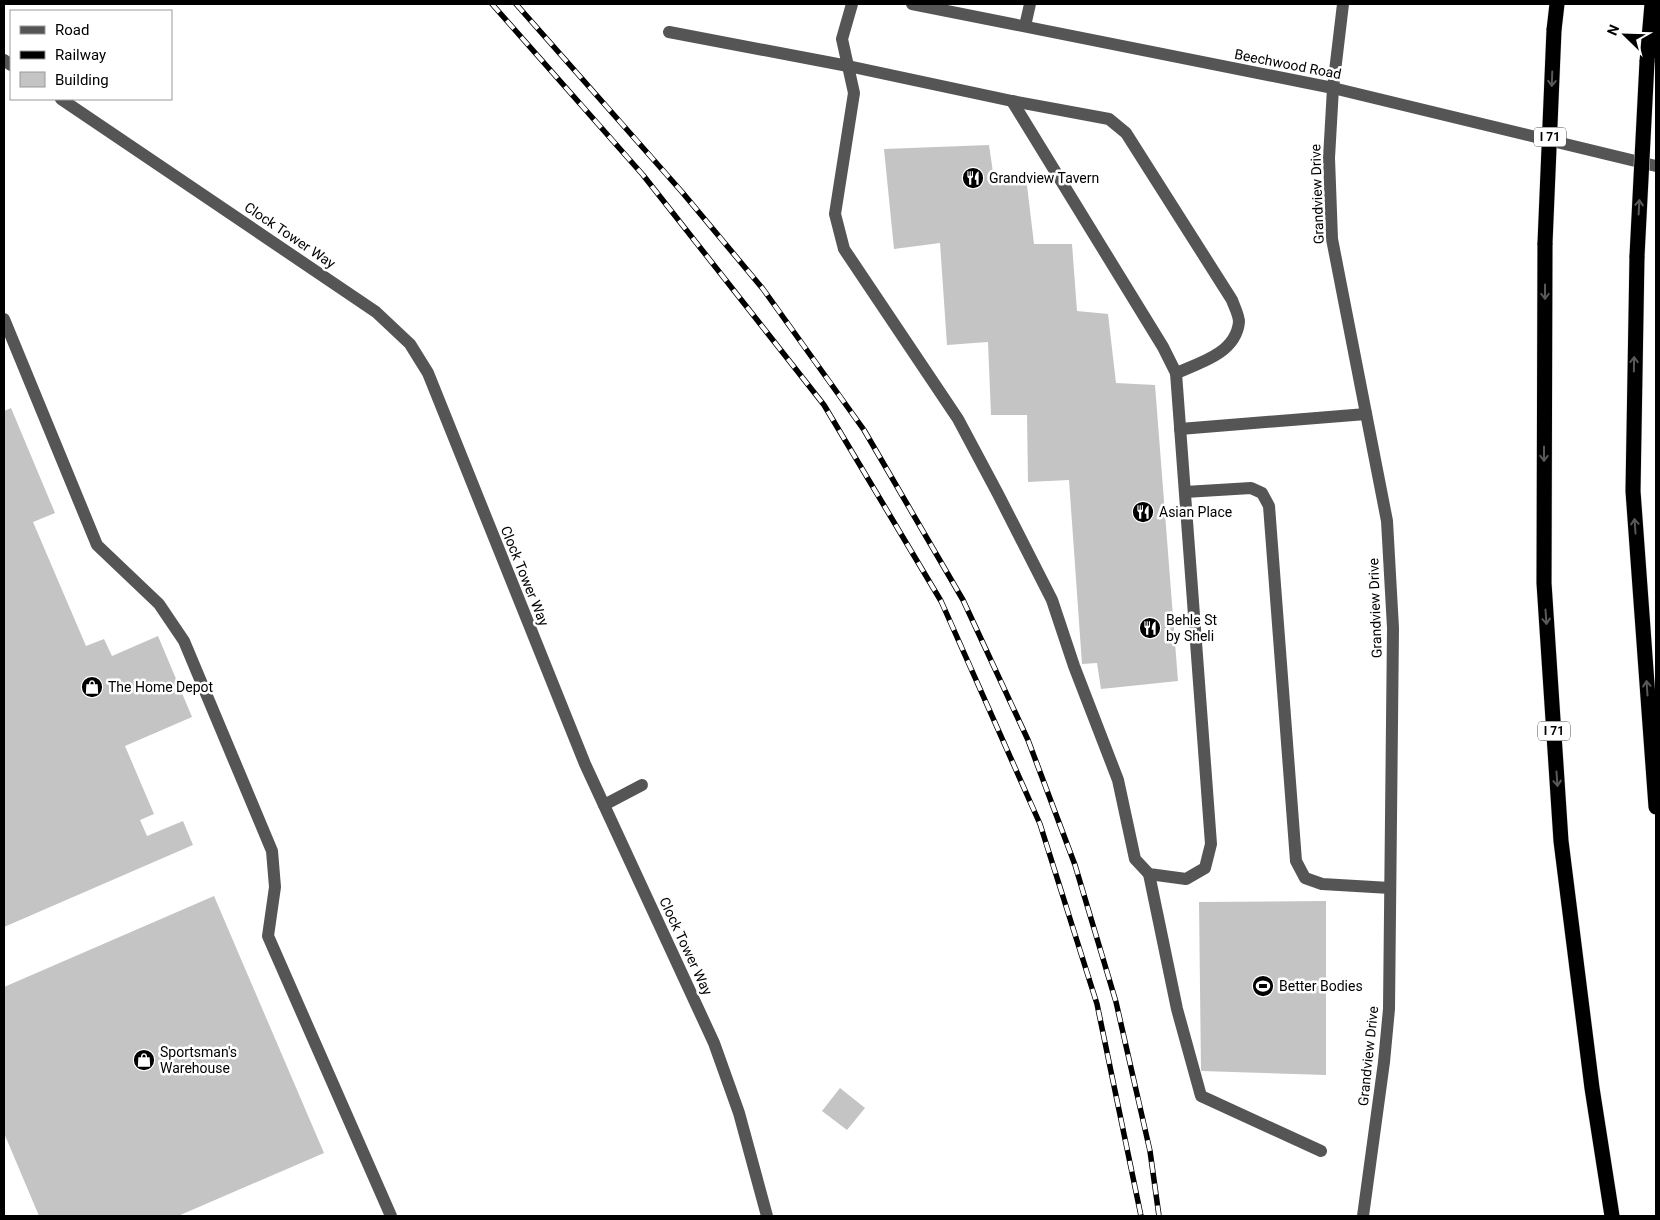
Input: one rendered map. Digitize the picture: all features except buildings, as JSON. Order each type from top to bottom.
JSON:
[{"type":"highway","name":"I 71","points":[[1557,4],[1554,30],[1545,243],[1544,583],[1560,831],[1592,1088],[1612,1216]]},
{"type":"highway","points":[[1652,4],[1646,62],[1637,256],[1633,491],[1656,807]]},
{"type":"street","points":[[852,4],[842,39],[854,93],[835,214],[844,249],[958,419],[1052,600],[1074,666],[1118,780],[1135,859],[1149,874],[1177,1009],[1201,1096],[1321,1151]]},
{"type":"street","name":"Beechwood Road","points":[[912,4],[1333,88],[1656,166]]},
{"type":"street","points":[[1025,26],[1030,4]]},
{"type":"street","name":"Grandview Drive","points":[[1343,4],[1333,88],[1329,158],[1332,239],[1387,521],[1393,628],[1389,1009],[1384,1062],[1363,1216]]},
{"type":"street","points":[[669,32],[1109,119],[1126,133],[1232,300],[1239,321],[1233,341],[1216,356],[1176,373]]},
{"type":"street","name":"Clock Tower Way","points":[[62,100],[376,312],[410,344],[428,373],[584,764],[714,1042],[739,1113],[767,1216]]},
{"type":"street","points":[[1012,101],[1163,347],[1176,373],[1211,844],[1205,868],[1186,879],[1149,874]]},
{"type":"street","points":[[4,319],[97,544],[159,604],[184,641],[272,851],[274,887],[268,936],[391,1216]]},
{"type":"street","points":[[1180,429],[1366,414]]},
{"type":"street","points":[[1185,492],[1251,488],[1262,493],[1269,506],[1296,861],[1304,878],[1322,884],[1390,888]]},
{"type":"street","points":[[604,805],[642,785]]},
{"type":"railway","points":[[492,4],[643,175],[824,405],[941,601],[1040,824],[1097,1004],[1141,1216]]},
{"type":"railway","points":[[516,4],[682,192],[763,289],[864,430],[963,600],[1028,740],[1075,865],[1116,1002],[1150,1151],[1159,1216]]},
{"type":"place","name":"Grandview Tavern","points":[[973,178]]},
{"type":"place","name":"Asian Place","points":[[1143,512]]},
{"type":"place","name":"Behle St by Sheli","points":[[1150,628]]},
{"type":"place","name":"The Home Depot","points":[[92,687]]},
{"type":"place","name":"Better Bodies","points":[[1263,986]]},
{"type":"place","name":"Sportsman's Warehouse","points":[[144,1060]]}]
